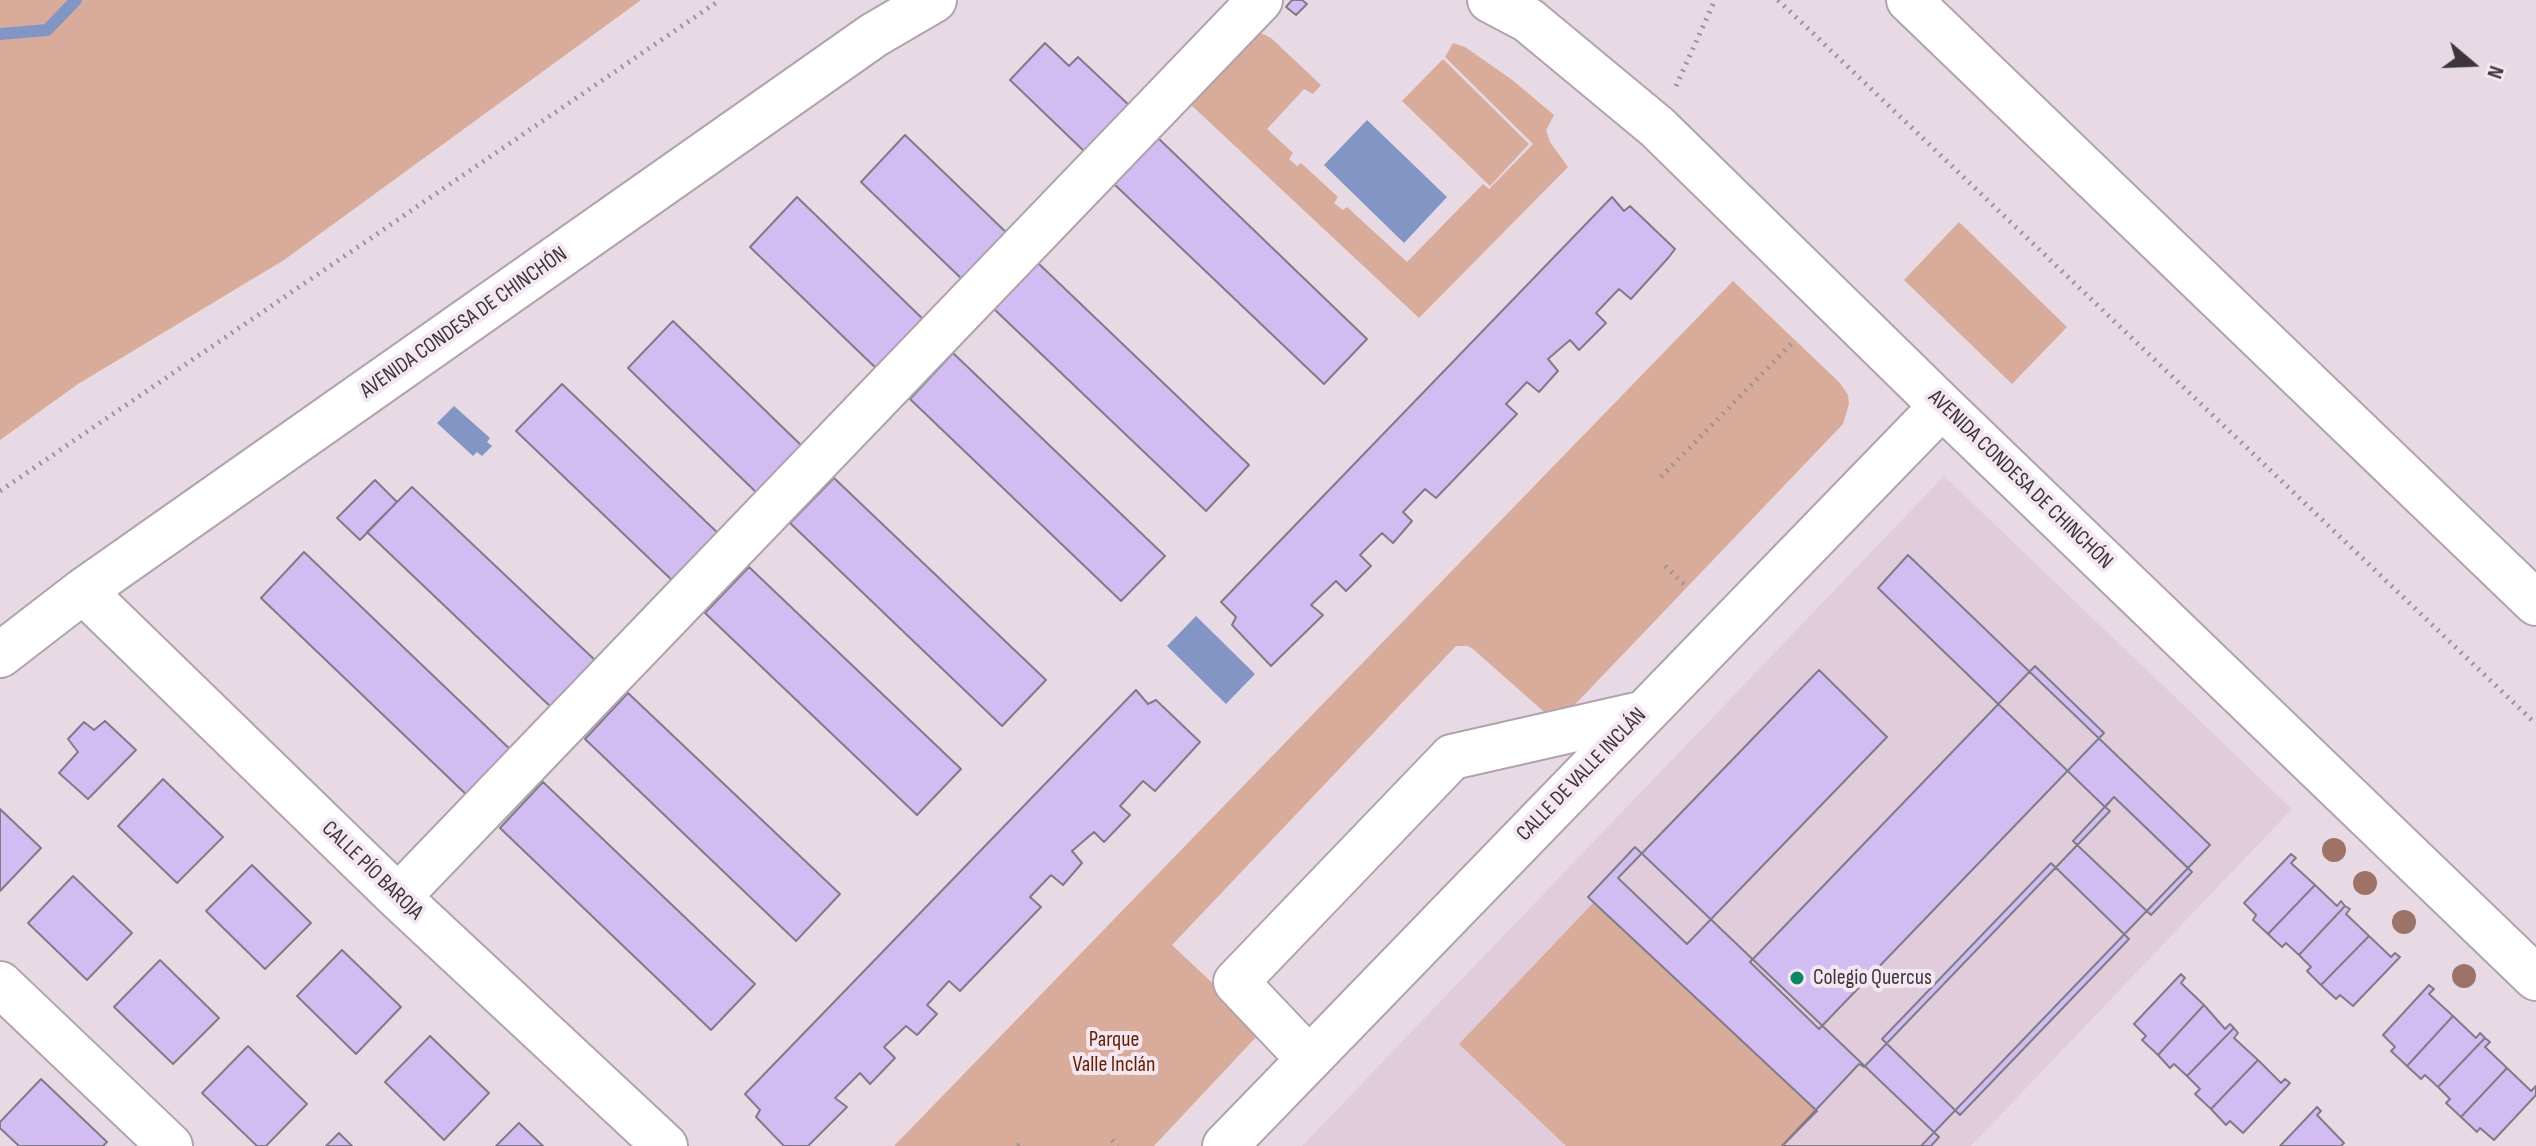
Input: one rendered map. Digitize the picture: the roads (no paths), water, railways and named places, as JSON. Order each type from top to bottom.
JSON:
[{"type":"street","name":"AVENIDA CONDESA DE CHINCHÓN","points":[[0,655],[83,591],[861,44],[934,0]]},
{"type":"street","points":[[398,897],[1260,0]]},
{"type":"street","name":"AVENIDA CONDESA DE CHINCHÓN","points":[[1490,0],[1528,20],[1657,127],[2536,978]]},
{"type":"street","points":[[1909,0],[2536,603]]},
{"type":"street","name":"CALLE DE VALLE INCLÁN","points":[[1225,1146],[1942,406]]},
{"type":"street","name":"CALLE PÍO BAROJA","points":[[83,591],[398,897],[665,1146]]},
{"type":"street","points":[[1308,1058],[1236,982],[1452,757],[1641,714]]},
{"type":"street","points":[[0,984],[170,1146]]},
{"type":"water","points":[[1367,120],[1447,197],[1404,243],[1324,165]]},
{"type":"water","points":[[454,406],[490,438],[487,442],[492,446],[482,456],[477,452],[473,456],[437,423]]},
{"type":"water","points":[[1196,616],[1255,674],[1226,704],[1167,646]]},
{"type":"waterway","points":[[0,34],[47,30],[76,0]]},
{"type":"place","name":"Colegio Quercus","points":[[1797,978]]},
{"type":"park label","name":"Parque Valle Inclán","points":[[1114,1052]]}]
